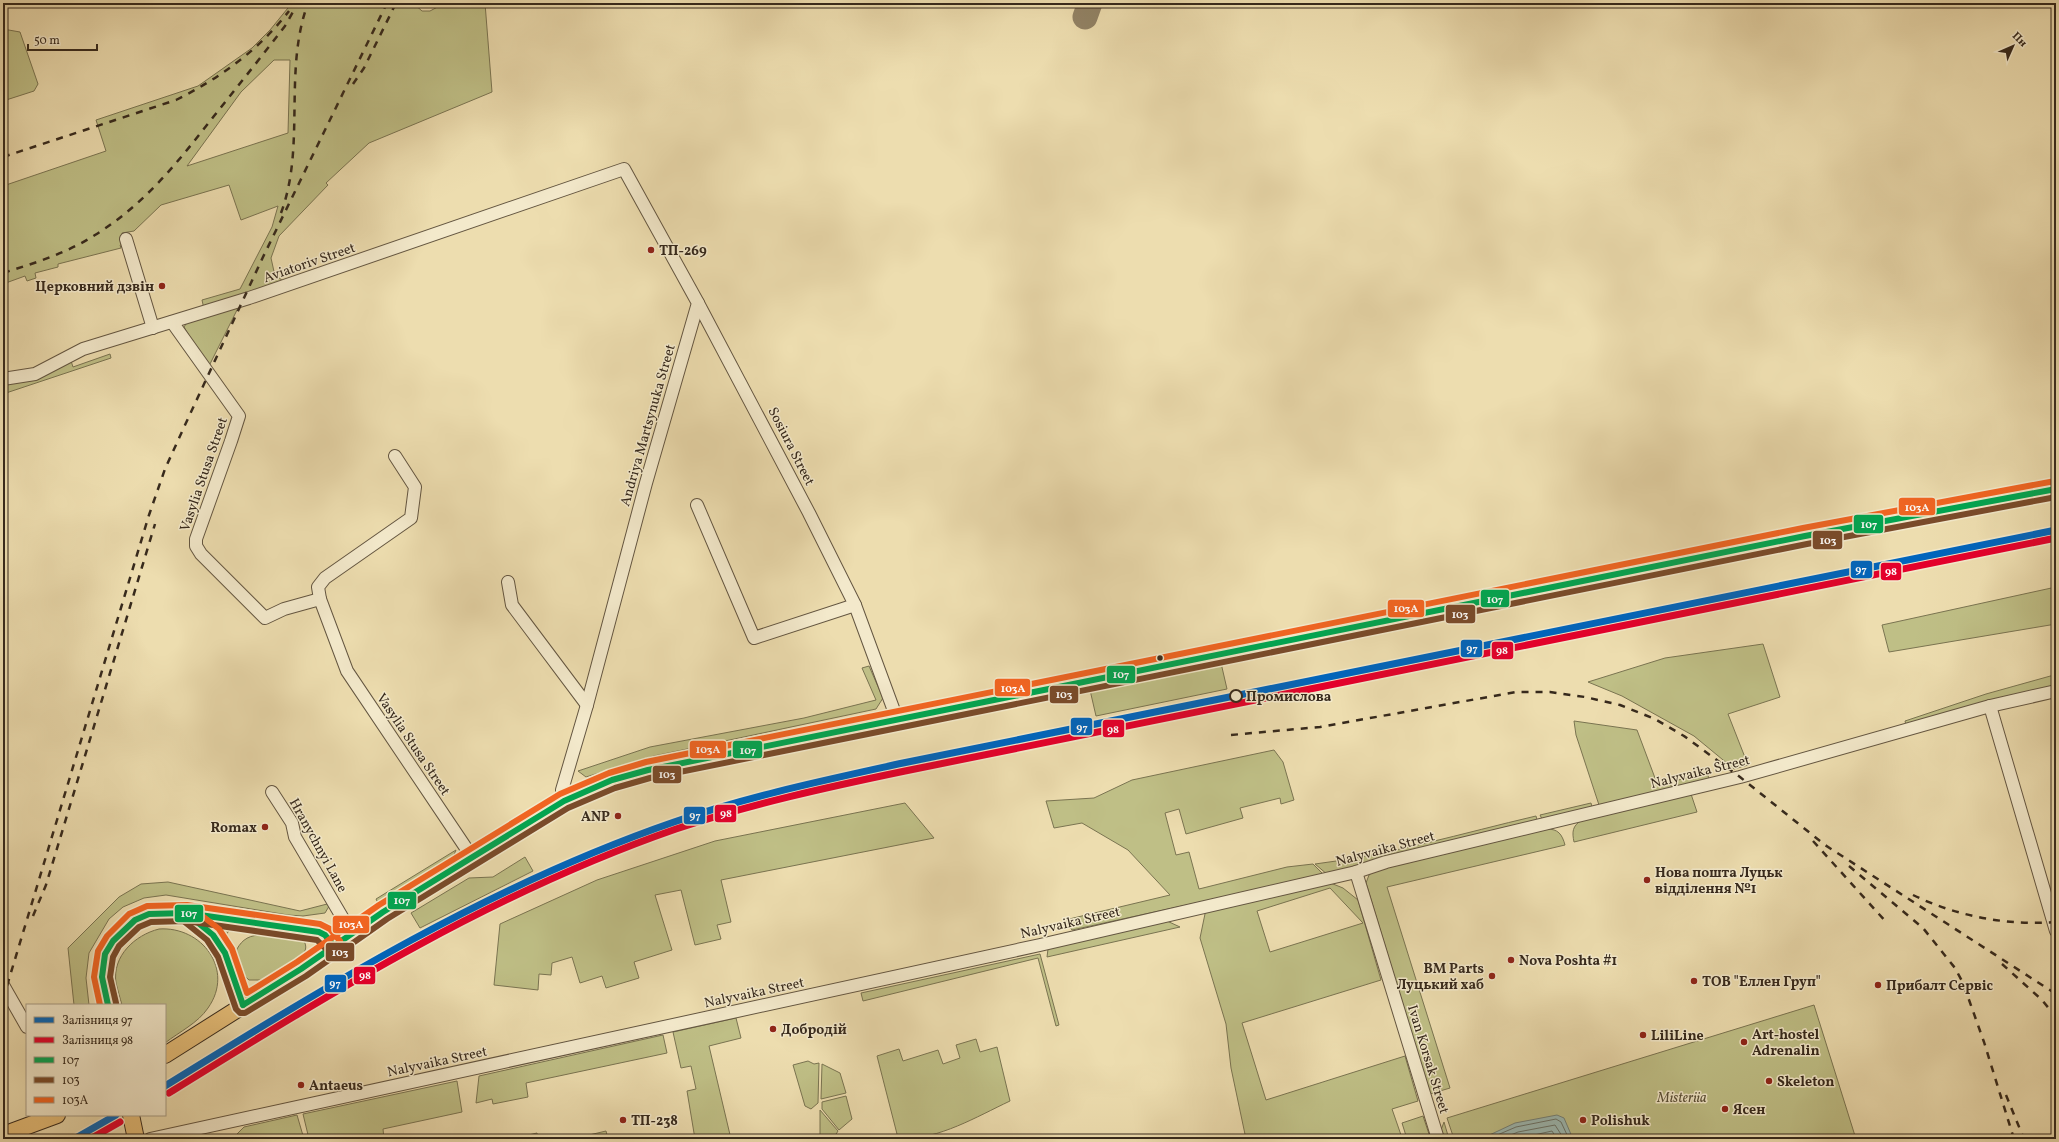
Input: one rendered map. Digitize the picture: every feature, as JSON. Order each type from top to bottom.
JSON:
[{"type":"main road","points":[[166,1054],[472,857],[564,800],[612,780],[648,770],[897,719],[2056,488]]},
{"type":"main road","points":[[108,1004],[102,977],[105,954],[113,941],[135,920],[149,914],[186,913],[319,932],[325,935],[334,946]]},
{"type":"main road","points":[[186,913],[213,935],[225,953],[242,1005]]},
{"type":"main road","points":[[3,1135],[54,1116]]},
{"type":"main road","points":[[131,1116],[136,1139]]},
{"type":"street","name":"Aviatoriv Street","points":[[3,379],[35,374],[83,349],[264,293],[624,168],[698,303]]},
{"type":"street","points":[[126,239],[153,328]]},
{"type":"street","name":"Sosiura Street","points":[[698,303],[802,499],[855,605],[897,719]]},
{"type":"street","name":"Andriya Martsynuka Street","points":[[564,800],[562,790],[587,705],[646,483],[698,303]]},
{"type":"street","name":"Vasylia Stusa Street","points":[[172,322],[239,416],[196,539],[196,546],[201,554],[264,618],[284,609],[320,599]]},
{"type":"street","name":"Vasylia Stusa Street","points":[[395,456],[416,487],[411,518],[326,578],[318,586],[320,599],[347,671],[472,857]]},
{"type":"street","points":[[697,505],[754,638],[855,605]]},
{"type":"street","points":[[508,582],[512,604],[587,705]]},
{"type":"street","name":"Nalyvaika Street","points":[[150,1139],[1025,948],[1356,872],[1386,862],[1740,777],[1990,706],[2056,691]]},
{"type":"street","points":[[1990,706],[2056,931]]},
{"type":"street","name":"Hranychnyi Lane","points":[[272,792],[292,823],[295,837],[352,934]]},
{"type":"street","name":"Ivan Korsak Street","points":[[1356,872],[1438,1139]]},
{"type":"street","points":[[3,985],[26,1025]]},
{"type":"green space","points":[[292,3],[413,3],[422,11],[430,11],[445,3],[485,3],[492,92],[369,143],[326,183],[328,185],[279,236],[271,258],[275,276],[281,279],[282,282],[204,309],[202,300],[240,289],[272,227],[278,206],[241,220],[229,185],[161,205],[134,231],[122,233],[125,244],[120,245],[121,248],[58,264],[58,267],[35,273],[36,278],[27,281],[25,276],[3,284],[3,186],[106,151],[96,120],[198,86],[252,48],[270,30]],"holes":[[[274,60],[290,60],[288,133],[187,166],[241,92]]]},
{"type":"green space","points":[[3,29],[20,32],[38,84],[34,91],[3,101]]},
{"type":"green space","points":[[240,304],[208,368],[184,327],[188,321]]},
{"type":"green space","points":[[110,354],[111,358],[3,394],[3,383],[70,358],[73,367]]},
{"type":"green space","points":[[2056,587],[2056,624],[1889,652],[1882,625]]},
{"type":"green space","points":[[1763,644],[1780,697],[1728,714],[1748,765],[1734,769],[1694,736],[1622,696],[1588,682],[1665,658]]},
{"type":"green space","points":[[1221,663],[1227,689],[1096,716],[1090,690]]},
{"type":"green space","points":[[869,666],[883,698],[876,709],[654,756],[586,777],[578,771],[650,747],[804,718],[876,700],[862,668]]},
{"type":"green space","points":[[2054,675],[2056,677],[2056,687],[1906,725],[1905,721],[1986,694]]},
{"type":"green space","points":[[1574,721],[1637,730],[1658,786],[1670,783],[1672,788],[1599,805],[1576,735]]},
{"type":"green space","points":[[1274,750],[1283,762],[1294,800],[1281,804],[1280,798],[1240,808],[1243,818],[1186,834],[1179,809],[1165,813],[1176,855],[1189,852],[1199,889],[1287,867],[1313,864],[1324,875],[1072,930],[1065,920],[1170,895],[1128,850],[1082,823],[1054,828],[1046,801],[1094,798],[1132,780]]},
{"type":"green space","points":[[1707,772],[1709,779],[1677,787],[1675,781]]},
{"type":"green space","points":[[1691,794],[1697,812],[1574,842],[1573,835],[1575,827],[1582,820]]},
{"type":"green space","points":[[905,803],[934,838],[721,880],[731,922],[717,925],[721,939],[695,945],[681,890],[655,895],[672,950],[634,962],[639,978],[606,988],[602,976],[580,983],[572,957],[552,963],[551,975],[539,974],[538,990],[494,985],[500,924],[597,880],[715,841]]},
{"type":"green space","points":[[1591,803],[1592,807],[1542,819],[1540,815]]},
{"type":"green space","points":[[1536,816],[1537,820],[1373,860],[1363,867],[1328,875],[1315,864],[1399,849]]},
{"type":"green space","points":[[1547,829],[1557,831],[1565,845],[1387,887],[1450,1088],[1430,1094],[1366,883],[1369,875],[1374,871]]},
{"type":"green space","points":[[456,850],[453,857],[378,903],[376,899]]},
{"type":"green space","points":[[525,857],[533,871],[420,928],[411,913],[469,878],[493,877]]},
{"type":"green space","points":[[168,882],[300,911],[331,903],[325,913],[303,916],[288,915],[166,895],[144,898],[123,907],[109,919],[89,953],[86,978],[89,1004],[74,1004],[68,948],[119,897],[141,884]]},
{"type":"green space","points":[[1328,882],[1343,888],[1358,900],[1381,980],[1242,1023],[1266,1100],[1405,1056],[1418,1101],[1392,1109],[1401,1135],[1387,1139],[1246,1139],[1231,1068],[1226,1024],[1200,938],[1206,909]],"holes":[[[1330,888],[1363,923],[1270,952],[1257,911]]]},
{"type":"green space","points":[[209,921],[233,926],[224,937]]},
{"type":"green space","points":[[1167,921],[1180,927],[1047,957],[1048,949]]},
{"type":"green space","points":[[159,929],[175,930],[189,935],[201,943],[210,953],[216,966],[218,979],[215,994],[204,1013],[194,1023],[166,1042],[166,1004],[122,1004],[116,983],[118,964],[127,948],[142,936]]},
{"type":"green space","points":[[259,935],[302,938],[306,945],[305,951],[302,956],[265,980],[249,980],[237,969],[235,953],[244,940]]},
{"type":"green space","points":[[1040,954],[1059,1025],[1056,1026],[1038,958],[863,1001],[861,993]]},
{"type":"green space","name":"Misteriia","points":[[1814,1005],[1856,1139],[1454,1139],[1447,1118]]},
{"type":"green space","points":[[736,1018],[741,1038],[709,1046],[731,1139],[695,1139],[687,1091],[696,1089],[691,1066],[681,1068],[673,1032]]},
{"type":"green space","points":[[663,1035],[667,1053],[526,1083],[528,1097],[493,1104],[492,1099],[476,1103],[479,1076]]},
{"type":"green space","points":[[976,1039],[980,1052],[997,1047],[1010,1101],[944,1131],[915,1138],[901,1139],[897,1134],[877,1056],[899,1049],[903,1061],[938,1050],[943,1064],[960,1058],[956,1045]]},
{"type":"green space","points":[[808,1061],[814,1064],[819,1063],[818,1103],[811,1109],[805,1106],[793,1065]]},
{"type":"green space","points":[[822,1064],[840,1073],[846,1093],[821,1099]]},
{"type":"green space","points":[[457,1081],[462,1112],[383,1129],[384,1139],[309,1139],[303,1114]]},
{"type":"green space","points":[[846,1096],[852,1119],[839,1130],[822,1109],[822,1102]]},
{"type":"green space","points":[[820,1110],[838,1131],[833,1139],[823,1139],[820,1135]]},
{"type":"green space","points":[[297,1115],[304,1139],[232,1139],[244,1127]]},
{"type":"green space","points":[[1423,1116],[1430,1137],[1407,1139],[1402,1123]]},
{"type":"green space","points":[[1444,1122],[1449,1139],[1444,1139],[1441,1130]]},
{"type":"green space","points":[[606,1131],[608,1139],[586,1139],[585,1136]]},
{"type":"green space","points":[[537,1133],[538,1139],[512,1139]]},
{"type":"water","points":[[1557,1115],[1564,1118],[1573,1139],[1481,1139],[1515,1123]]},
{"type":"taxiway","points":[[1085,17],[1090,3]]},
{"type":"railway","points":[[3,273],[50,257],[73,247],[95,235],[130,210],[160,181],[187,150],[285,26],[298,3]]},
{"type":"railway","points":[[281,213],[288,188],[292,161],[297,55],[301,29],[308,3]]},
{"type":"railway","points":[[3,999],[149,515],[165,469],[263,257],[387,3]]},
{"type":"railway","points":[[353,84],[364,68],[396,3]]},
{"type":"railway","points":[[3,157],[176,100],[208,82],[238,62],[265,38],[289,11]]},
{"type":"railway","points":[[33,916],[46,885],[155,524]]},
{"type":"railway","points":[[1231,735],[1320,727],[1516,692],[1550,692],[1585,697],[1620,705],[1655,719],[1684,736],[1740,777],[1825,845],[2056,994]]},
{"type":"railway","points":[[1813,841],[1887,923]]},
{"type":"railway","points":[[1849,866],[1923,928],[1955,968],[1963,983],[1984,1042],[2014,1139]]},
{"type":"railway","points":[[1913,895],[1947,909],[1983,918],[2019,922],[2056,922]]},
{"type":"railway","points":[[2002,964],[2042,1000],[2056,1017]]},
{"type":"railway","points":[[2006,1095],[2024,1139]]},
{"type":"rail line","name":"97","points":[[166,1085],[350,975],[475,907],[540,876],[606,848],[674,822],[731,804],[788,789],[903,763],[2056,530]]},
{"type":"rail line","name":"98","points":[[169,1093],[353,982],[478,914],[542,883],[608,855],[704,820],[847,783],[2056,538]]},
{"type":"rail line","name":"97","points":[[74,1139],[114,1116]]},
{"type":"rail line","name":"98","points":[[90,1139],[120,1122]]},
{"type":"transit line","name":"103А","points":[[191,907],[219,929],[232,949],[247,993],[297,962],[379,905],[560,794],[609,773],[646,762],[1803,528],[2055,481]]},
{"type":"transit line","name":"107","points":[[243,1005],[301,969],[383,912],[564,801],[612,780],[648,770],[1805,536],[2056,489]]},
{"type":"transit line","name":"103","points":[[181,919],[207,940],[218,957],[236,1009],[240,1013],[245,1013],[306,976],[387,919],[568,808],[615,788],[650,778],[1807,544],[2056,497]]},
{"type":"transit line","name":"103А","points":[[100,1004],[94,977],[98,951],[107,936],[129,914],[147,906],[187,905],[320,924],[330,929],[340,941]]},
{"type":"transit line","name":"107","points":[[186,913],[213,935],[225,953],[243,1005]]},
{"type":"transit line","name":"107","points":[[108,1004],[102,977],[105,954],[113,941],[135,920],[149,914],[186,913],[319,932],[325,935],[334,946]]},
{"type":"transit line","name":"103","points":[[116,1003],[110,977],[113,957],[119,946],[139,927],[151,922],[186,921],[317,940],[328,951]]},
{"type":"place","name":"ТП-269","points":[[651,250]]},
{"type":"place","name":"Церковний дзвін","points":[[162,286]]},
{"type":"place","name":"Промислова","points":[[1236,696]]},
{"type":"place","name":"ANP","points":[[618,816]]},
{"type":"place","name":"Romax","points":[[265,827]]},
{"type":"place","name":"Нова пошта Луцьк відділення №1","points":[[1647,880]]},
{"type":"place","name":"Nova Poshta #1","points":[[1511,960]]},
{"type":"place","name":"BM Parts Луцький хаб","points":[[1492,976]]},
{"type":"place","name":"ТОВ \"Еллен Груп\"","points":[[1694,981]]},
{"type":"place","name":"Прибалт Сервіс","points":[[1878,985]]},
{"type":"place","name":"Добродій","points":[[773,1029]]},
{"type":"place","name":"LiliLine","points":[[1643,1035]]},
{"type":"place","name":"Art-hostel Adrenalin","points":[[1744,1042]]},
{"type":"place","name":"Skeleton","points":[[1769,1081]]},
{"type":"place","name":"Antaeus","points":[[301,1085]]},
{"type":"place","name":"Ясен","points":[[1725,1109]]},
{"type":"place","name":"ТП-238","points":[[623,1120]]},
{"type":"place","name":"Polishuk","points":[[1583,1120]]}]
